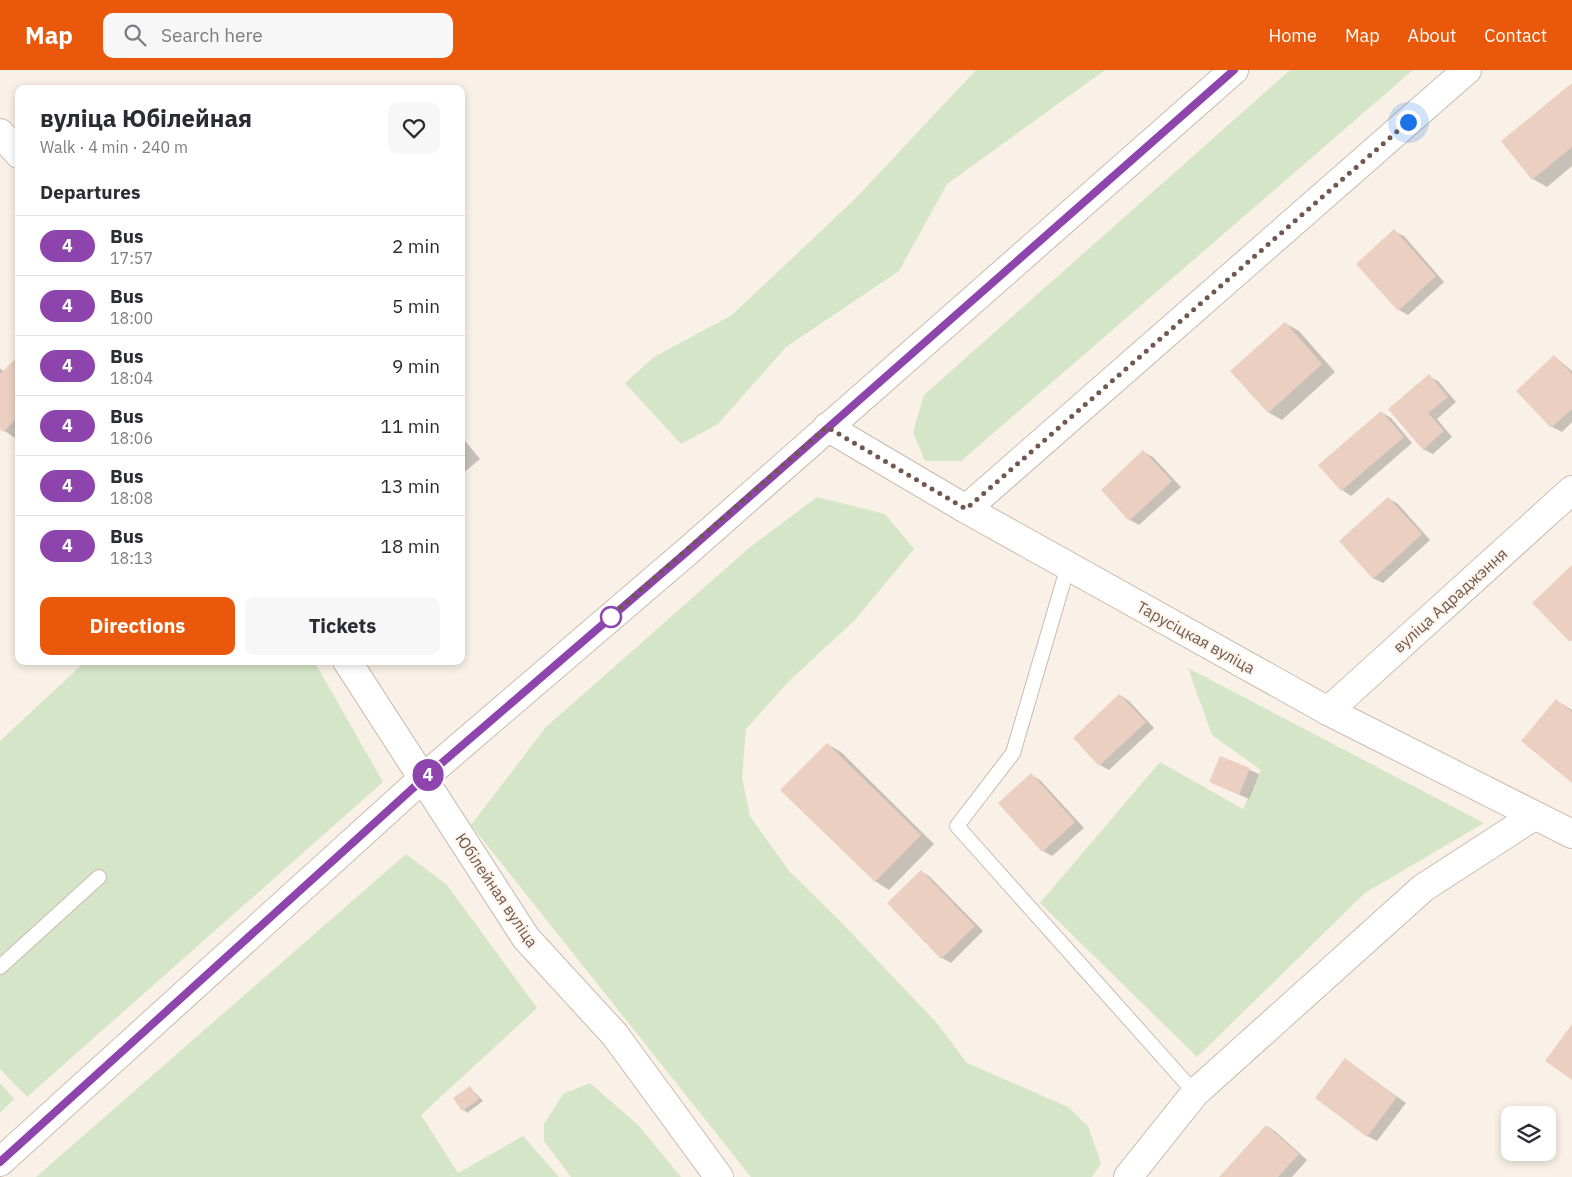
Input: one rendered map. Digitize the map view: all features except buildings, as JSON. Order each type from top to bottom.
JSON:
[{"type":"street","points":[[0,1162],[422,780],[689,550],[1234,70]]},
{"type":"street","points":[[966,509],[1467,70]]},
{"type":"street","points":[[0,133],[15,150]]},
{"type":"street","name":"Тарусіцкая вуліца","points":[[827,427],[966,509],[1328,711],[1572,834]]},
{"type":"street","name":"вуліца Адраджэння","points":[[1328,711],[1572,490]]},
{"type":"street","name":"Юбілейная вуліца","points":[[349,665],[526,938],[615,1035],[719,1177]]},
{"type":"street","points":[[1128,1177],[1196,1093],[1422,888],[1534,816]]},
{"type":"lane","points":[[1068,566],[1013,753],[957,826],[1196,1093]]},
{"type":"lane","points":[[0,967],[99,877]]},
{"type":"green space","points":[[976,70],[1105,70],[947,184],[899,271],[786,347],[718,424],[681,444],[625,383],[654,357],[732,315],[856,198]]},
{"type":"green space","points":[[1290,70],[1413,70],[961,461],[925,461],[913,432],[924,395]]},
{"type":"green space","points":[[817,497],[885,514],[914,549],[855,620],[790,680],[746,729],[742,778],[750,816],[789,871],[839,920],[936,1022],[967,1063],[1068,1107],[1088,1126],[1101,1163],[1092,1177],[751,1177],[471,825],[546,727],[749,548]]},
{"type":"green space","points":[[82,665],[316,665],[383,782],[27,1097],[0,1069],[0,741]]},
{"type":"green space","points":[[1188,668],[1484,823],[1365,893],[1197,1057],[1040,903],[1160,762],[1243,809],[1261,770],[1212,735]]},
{"type":"green space","points":[[406,854],[447,885],[537,1008],[421,1115],[458,1173],[523,1136],[559,1177],[36,1177]]},
{"type":"green space","points":[[0,1083],[14,1099],[0,1113]]},
{"type":"green space","points":[[590,1083],[638,1125],[681,1177],[571,1177],[544,1141],[544,1124],[563,1094]]},
{"type":"bus line","name":"4","points":[[0,1162],[422,780],[689,550],[1234,70]]},
{"type":"route","points":[[611,617],[609,618],[689,550],[827,427],[966,509],[1408,122]]}]
